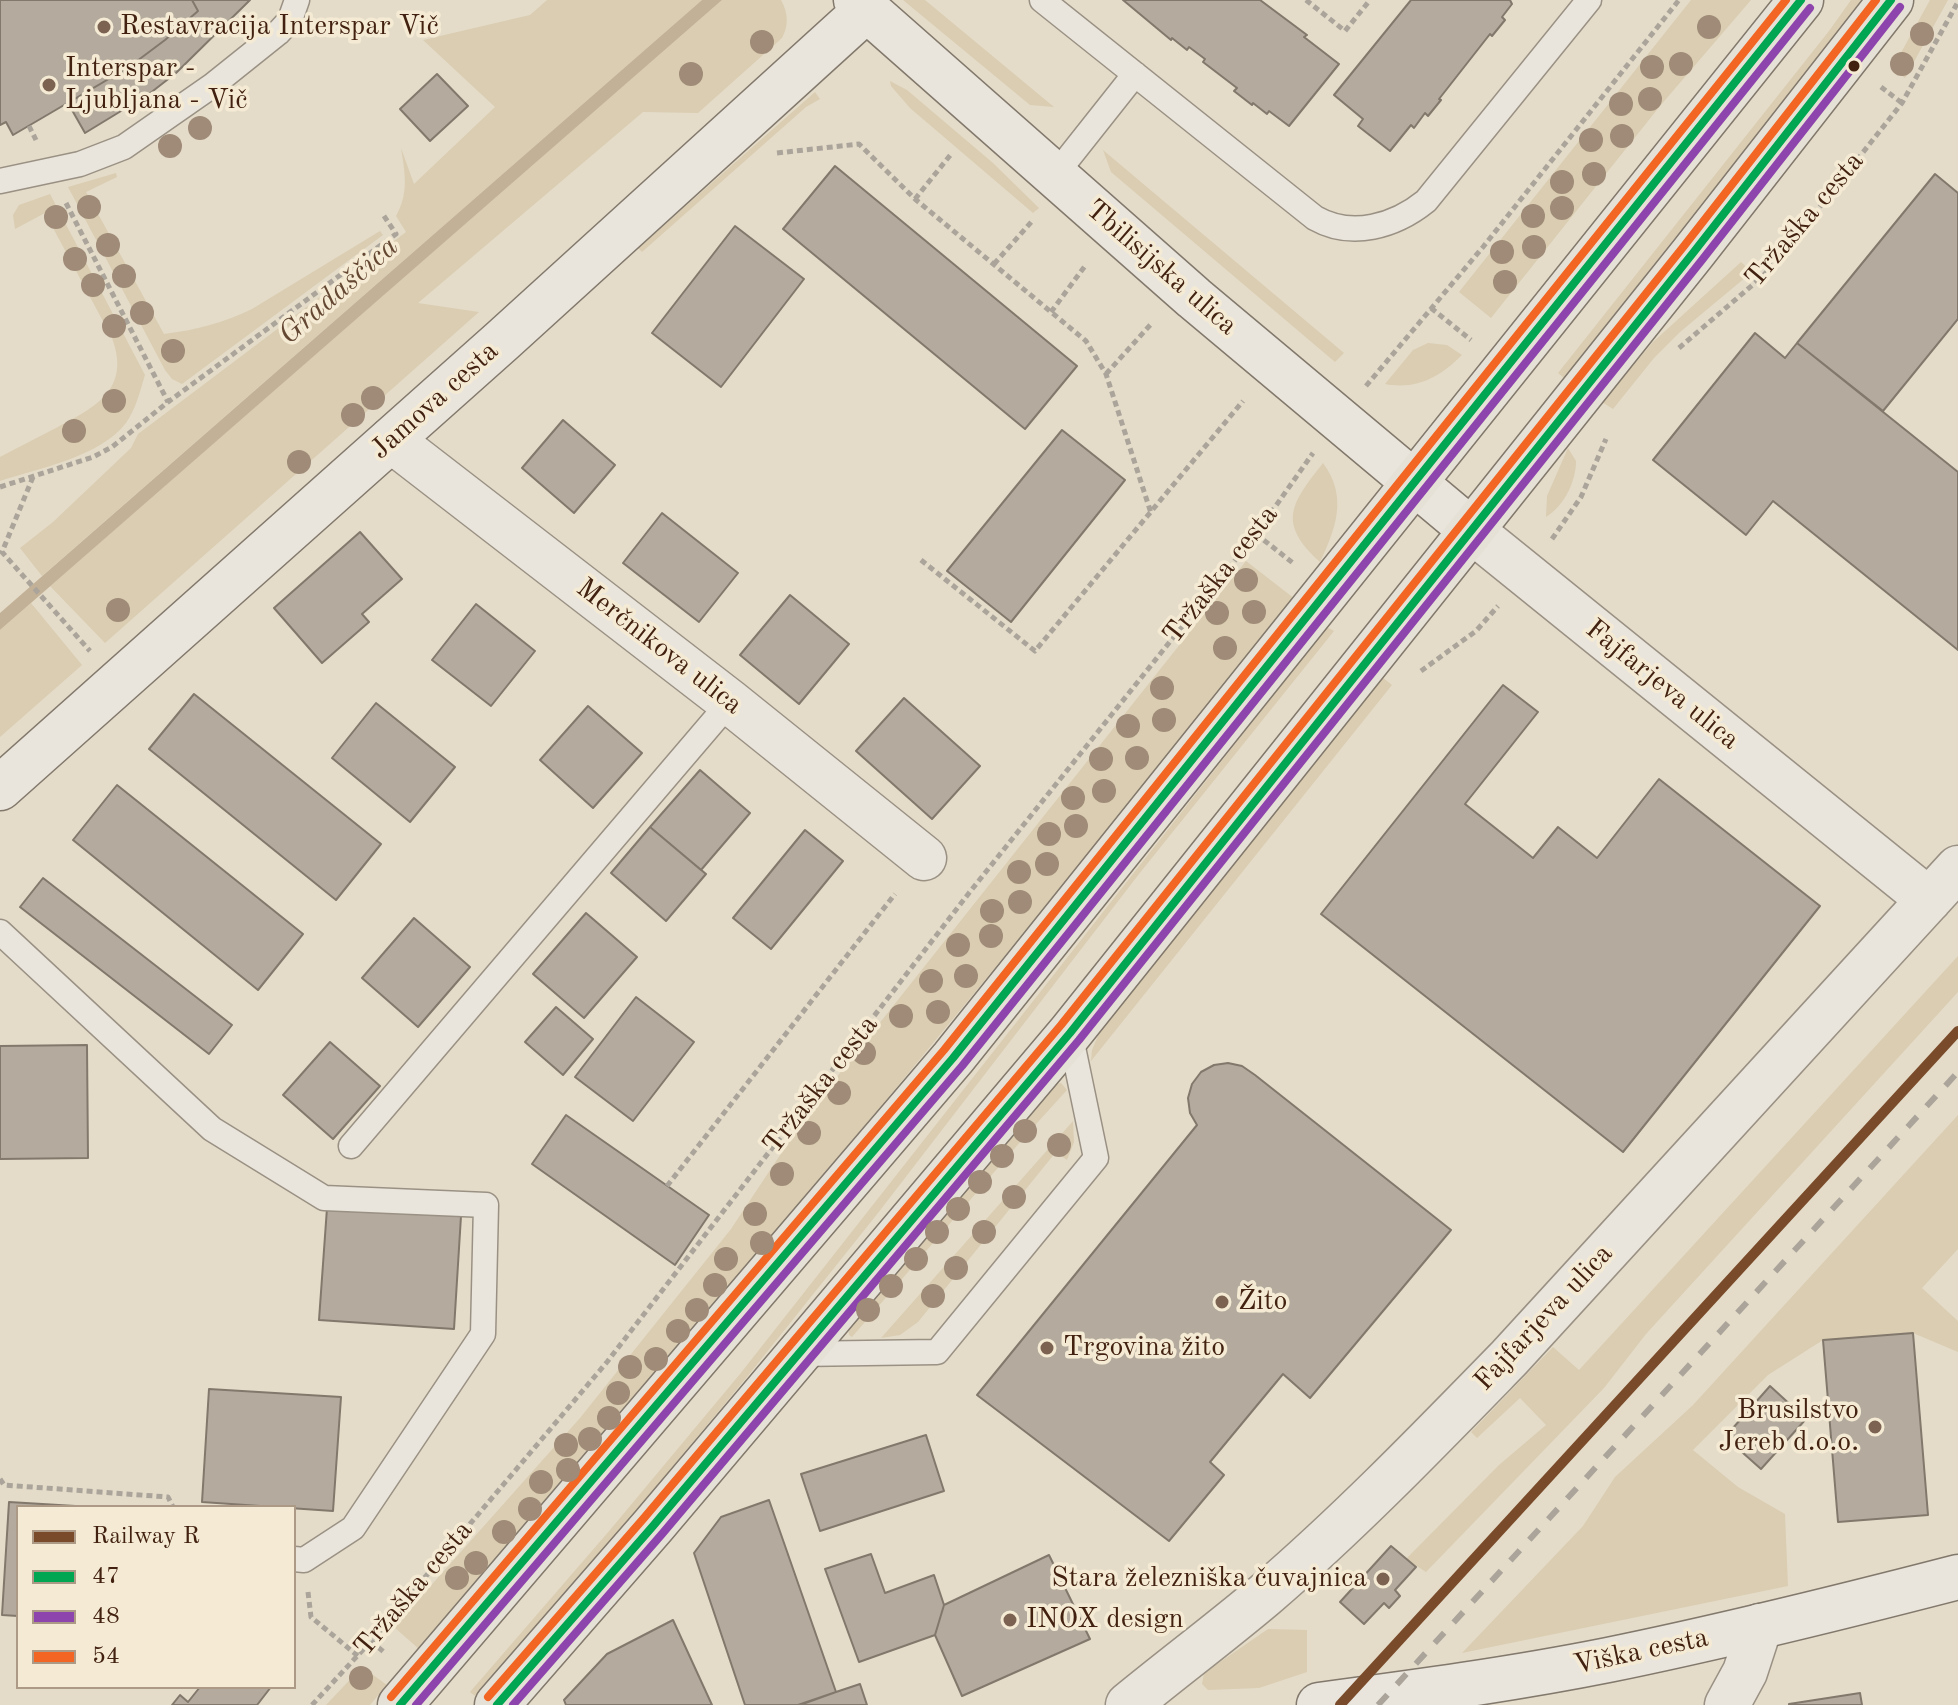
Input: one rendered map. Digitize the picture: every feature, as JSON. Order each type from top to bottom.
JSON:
[{"type":"main road","points":[[400,1705],[953,1058],[1801,0]]},
{"type":"main road","points":[[497,1705],[653,1526],[1070,1033],[1891,0]]},
{"type":"street","name":"Tbilisijska ulica","points":[[861,5],[1194,298],[1471,530]]},
{"type":"street","name":"Jamova cesta","points":[[0,788],[391,440],[861,5]]},
{"type":"street","name":"Merčnikova ulica","points":[[391,440],[730,702],[924,858]]},
{"type":"street","name":"Fajfarjeva ulica","points":[[1128,1705],[1264,1595],[1435,1434],[1944,884],[1471,530]]},
{"type":"street","name":"Viška cesta","points":[[1319,1705],[1510,1678],[1608,1660],[1958,1577]]},
{"type":"street","points":[[1727,1705],[1745,1672],[1760,1626]]},
{"type":"lane","points":[[0,181],[50,172],[96,159],[124,147],[278,33],[290,20],[297,0]]},
{"type":"lane","points":[[1042,0],[1315,218],[1345,228],[1370,227],[1407,217],[1426,201],[1589,0]]},
{"type":"lane","points":[[1055,175],[1135,74]]},
{"type":"lane","points":[[351,1146],[730,702]]},
{"type":"lane","points":[[0,932],[212,1129],[324,1198],[486,1205],[483,1334],[353,1528],[299,1559]]},
{"type":"lane","points":[[797,1354],[937,1352],[1096,1158],[1070,1033]]},
{"type":"path","points":[[1306,0],[1345,31],[1370,0]]},
{"type":"path","points":[[1371,379],[1679,0]]},
{"type":"path","name":"Tržaška cesta","points":[[1669,358],[1763,276],[1902,103],[1958,2]]},
{"type":"path","points":[[1880,86],[1902,103]]},
{"type":"path","points":[[764,154],[859,144],[915,199],[1086,341],[1106,374],[1151,513]]},
{"type":"path","points":[[915,199],[952,153]]},
{"type":"path","points":[[50,172],[168,402]]},
{"type":"path","points":[[0,487],[93,457],[112,447],[396,234],[382,213]]},
{"type":"path","points":[[994,264],[1033,220]]},
{"type":"path","points":[[1051,312],[1085,266]]},
{"type":"path","points":[[1431,308],[1472,341]]},
{"type":"path","points":[[1106,374],[1152,323]]},
{"type":"path","points":[[921,560],[1035,651],[1243,401]]},
{"type":"path","points":[[1552,540],[1581,497],[1610,433]]},
{"type":"path","name":"Tržaška cesta","points":[[312,1705],[358,1656],[607,1362],[969,893],[1256,534],[1314,452]]},
{"type":"path","points":[[34,476],[2,552],[97,659]]},
{"type":"path","points":[[1256,534],[1300,568]]},
{"type":"path","points":[[667,1186],[924,858]]},
{"type":"path","points":[[0,1479],[4,1485],[168,1497],[172,1505]]},
{"type":"path","points":[[299,1559],[311,1617],[358,1656]]},
{"type":"shaded area","points":[[547,0],[702,0],[42,576],[20,548],[53,522],[131,448],[138,434],[406,232],[396,216],[404,191],[401,148],[414,184],[495,107],[423,40],[530,15]]},
{"type":"shaded area","name":"Gradaščica","points":[[702,0],[722,0],[0,630],[0,613]]},
{"type":"shaded area","points":[[722,0],[781,0],[787,19],[782,38],[698,113],[643,112],[418,303],[479,312],[105,643],[50,586]]},
{"type":"shaded area","points":[[903,0],[925,0],[1054,107],[1030,105]]},
{"type":"shaded area","points":[[1691,0],[1751,0],[1660,106],[1491,318],[1459,292]]},
{"type":"shaded area","points":[[1851,0],[1863,0],[1564,378],[1558,373]]},
{"type":"shaded area","points":[[1930,0],[1948,0],[1905,78],[1892,69]]},
{"type":"shaded area","points":[[890,81],[907,90],[993,163],[1039,208],[1033,213],[910,108]]},
{"type":"shaded area","points":[[815,92],[820,99],[806,107],[642,252],[638,248]]},
{"type":"shaded area","points":[[1103,150],[1344,353],[1335,362],[1111,172]]},
{"type":"shaded area","points":[[116,173],[117,177],[86,192],[164,334],[209,325],[241,314],[380,231],[383,235],[182,384],[172,379],[165,370],[68,187]]},
{"type":"shaded area","points":[[50,194],[145,375],[132,412],[115,435],[68,460],[0,481],[0,457],[96,404],[113,383],[117,371],[112,338],[45,213],[15,229],[13,215],[19,205]]},
{"type":"shaded area","points":[[1741,262],[1752,272],[1680,332],[1654,358],[1613,409],[1602,402],[1653,342]]},
{"type":"shaded area","points":[[1428,343],[1447,345],[1462,355],[1427,380],[1407,385],[1385,384],[1413,350]]},
{"type":"shaded area","points":[[1568,448],[1576,461],[1574,477],[1568,493],[1546,517],[1547,496]]},
{"type":"shaded area","points":[[1323,463],[1335,488],[1337,512],[1320,562],[1298,535],[1293,524],[1293,512],[1303,490]]},
{"type":"shaded area","points":[[1246,561],[1295,599],[862,1129],[642,1391],[419,1649],[394,1627],[580,1418],[731,1229],[798,1128],[836,1078]]},
{"type":"shaded area","points":[[31,603],[82,665],[0,737],[0,630]]},
{"type":"shaded area","points":[[1327,627],[1334,631],[1139,874],[878,1213],[747,1377],[615,1536],[475,1696],[470,1692],[740,1374]]},
{"type":"shaded area","points":[[1382,677],[1392,685],[1091,1061],[1100,1031]]},
{"type":"shaded area","points":[[1958,956],[1958,992],[1646,1334],[1604,1388],[1426,1572],[1406,1559],[1499,1465],[1546,1425],[1520,1398],[1477,1438],[1471,1432],[1553,1347],[1579,1370]]},
{"type":"shaded area","points":[[1061,1083],[1067,1090],[852,1337],[849,1335],[848,1328],[1056,1084]]},
{"type":"shaded area","points":[[1958,1115],[1958,1249],[1922,1288],[1958,1321],[1958,1352],[1913,1333],[1823,1340],[1768,1375],[1693,1450],[1738,1487],[1785,1514],[1788,1586],[1462,1653],[1583,1526],[1615,1477],[1693,1405]]},
{"type":"shaded area","points":[[1073,1121],[1074,1142],[1067,1160],[1056,1152],[918,1322],[900,1335],[881,1338]]},
{"type":"shaded area","points":[[1268,1629],[1307,1630],[1307,1672],[1259,1688],[1208,1690],[1202,1684],[1204,1673]]},
{"type":"shaded area","points":[[362,1667],[387,1685],[370,1705],[326,1705]]},
{"type":"building","name":"Interspar - Ljubljana - Vič","points":[[0,0],[192,0],[198,11],[129,67],[13,135],[6,122],[0,125]]},
{"type":"building","name":"Restavracija Interspar Vič","points":[[192,0],[250,0],[176,73],[149,94],[85,133],[68,103],[129,67],[165,40],[198,11]]},
{"type":"building","points":[[1123,0],[1260,0],[1339,64],[1289,126],[1269,111],[1267,114],[1252,105],[1234,91],[1237,88],[1203,62],[1205,59],[1189,47],[1187,50],[1171,40]]},
{"type":"building","points":[[1411,0],[1510,0],[1512,4],[1502,17],[1505,20],[1492,36],[1490,34],[1428,116],[1425,113],[1414,128],[1411,125],[1390,151],[1358,126],[1363,119],[1334,95]]},
{"type":"building","points":[[437,74],[468,106],[430,141],[400,109]]},
{"type":"building","points":[[835,166],[1077,366],[1025,429],[783,229]]},
{"type":"building","points":[[1935,174],[1958,193],[1958,319],[1883,411],[1797,343]]},
{"type":"building","points":[[735,226],[804,279],[721,387],[652,333]]},
{"type":"building","points":[[1755,333],[1785,358],[1797,343],[1958,472],[1958,650],[1773,501],[1746,535],[1653,460]]},
{"type":"building","points":[[563,420],[615,465],[574,513],[522,468]]},
{"type":"building","points":[[1062,430],[1125,480],[1011,622],[947,571]]},
{"type":"building","points":[[662,513],[738,573],[699,622],[623,563]]},
{"type":"building","points":[[360,532],[402,579],[362,614],[369,622],[322,663],[274,608]]},
{"type":"building","points":[[790,595],[849,644],[799,704],[740,655]]},
{"type":"building","points":[[476,604],[535,651],[491,706],[432,660]]},
{"type":"building","points":[[1503,685],[1538,712],[1465,804],[1533,858],[1558,827],[1597,858],[1659,779],[1820,906],[1623,1152],[1321,914]]},
{"type":"building","points":[[194,694],[381,844],[336,900],[149,749]]},
{"type":"building","points":[[904,698],[980,766],[932,819],[856,751]]},
{"type":"building","points":[[376,703],[455,767],[410,822],[332,758]]},
{"type":"building","points":[[588,706],[642,753],[593,808],[540,760]]},
{"type":"building","points":[[700,770],[750,813],[701,870],[650,827]]},
{"type":"building","points":[[117,785],[303,934],[258,990],[73,840]]},
{"type":"building","points":[[650,827],[706,874],[666,921],[611,873]]},
{"type":"building","points":[[805,830],[843,861],[771,949],[733,918]]},
{"type":"building","points":[[43,878],[232,1025],[209,1054],[20,907]]},
{"type":"building","points":[[586,913],[637,957],[584,1018],[533,974]]},
{"type":"building","points":[[414,918],[470,967],[418,1027],[362,978]]},
{"type":"building","points":[[636,997],[694,1042],[633,1121],[575,1077]]},
{"type":"building","points":[[556,1007],[593,1039],[563,1075],[525,1042]]},
{"type":"building","points":[[330,1042],[380,1086],[333,1139],[283,1095]]},
{"type":"building","points":[[87,1045],[88,1158],[0,1159],[0,1046]]},
{"type":"building","name":"Žito","points":[[1228,1063],[1242,1066],[1255,1075],[1451,1230],[1310,1398],[1283,1374],[1210,1462],[1224,1475],[1169,1541],[977,1395],[1197,1125],[1190,1113],[1188,1098],[1192,1084],[1201,1072],[1214,1065]]},
{"type":"building","points":[[566,1115],[709,1215],[675,1265],[532,1164]]},
{"type":"building","points":[[327,1208],[461,1216],[454,1329],[319,1320]]},
{"type":"building","name":"Brusilstvo Jereb d.o.o.","points":[[1913,1333],[1928,1515],[1838,1522],[1823,1340]]},
{"type":"building","points":[[1770,1386],[1806,1419],[1761,1469],[1725,1437]]},
{"type":"building","points":[[209,1389],[341,1397],[333,1511],[296,1508],[296,1505],[202,1502]]},
{"type":"building","points":[[926,1435],[944,1491],[820,1531],[801,1474]]},
{"type":"building","points":[[769,1500],[836,1692],[798,1705],[745,1705],[694,1553],[721,1517]]},
{"type":"building","points":[[9,1502],[59,1505],[16,1505],[16,1616],[2,1615]]},
{"type":"building","name":"Stara železniška čuvajnica","points":[[1391,1546],[1416,1567],[1395,1590],[1400,1596],[1389,1608],[1384,1603],[1364,1624],[1340,1602]]},
{"type":"building","points":[[871,1554],[885,1593],[934,1575],[944,1605],[935,1635],[859,1662],[825,1569]]},
{"type":"building","name":"INOX design","points":[[1049,1555],[1090,1639],[962,1696],[935,1635],[944,1605]]},
{"type":"building","points":[[673,1620],[712,1705],[566,1705],[564,1700],[607,1654]]},
{"type":"building","points":[[860,1684],[867,1705],[800,1705],[836,1692]]},
{"type":"building","points":[[198,1689],[269,1689],[257,1705],[172,1705],[180,1695],[188,1702]]},
{"type":"building","points":[[1860,1693],[1862,1705],[1789,1705],[1789,1704]]},
{"type":"railway","points":[[1378,1705],[1958,1072]]},
{"type":"rail line","name":"R","points":[[1340,1705],[1958,1031]]},
{"type":"transit line","name":"54","points":[[391,1697],[944,1050],[1786,0]]},
{"type":"transit line","name":"47","points":[[400,1705],[953,1058],[1801,0]]},
{"type":"transit line","name":"54","points":[[488,1697],[644,1518],[1061,1025],[1684,246],[1876,0]]},
{"type":"transit line","name":"47","points":[[497,1705],[653,1526],[1070,1033],[1693,253],[1891,0]]},
{"type":"transit line","name":"48","points":[[513,1705],[662,1534],[1079,1040],[1702,260],[1900,7]]},
{"type":"transit line","name":"48","points":[[416,1705],[962,1066],[1810,8]]},
{"type":"place","name":"Restavracija Interspar Vič","points":[[104,27]]},
{"type":"place","name":"Interspar - Ljubljana - Vič","points":[[49,85]]},
{"type":"place","name":"Žito","points":[[1222,1302]]},
{"type":"place","name":"Trgovina žito","points":[[1047,1348]]},
{"type":"place","name":"Brusilstvo Jereb d.o.o.","points":[[1875,1427]]},
{"type":"place","name":"Stara železniška čuvajnica","points":[[1383,1579]]},
{"type":"place","name":"INOX design","points":[[1010,1620]]}]
